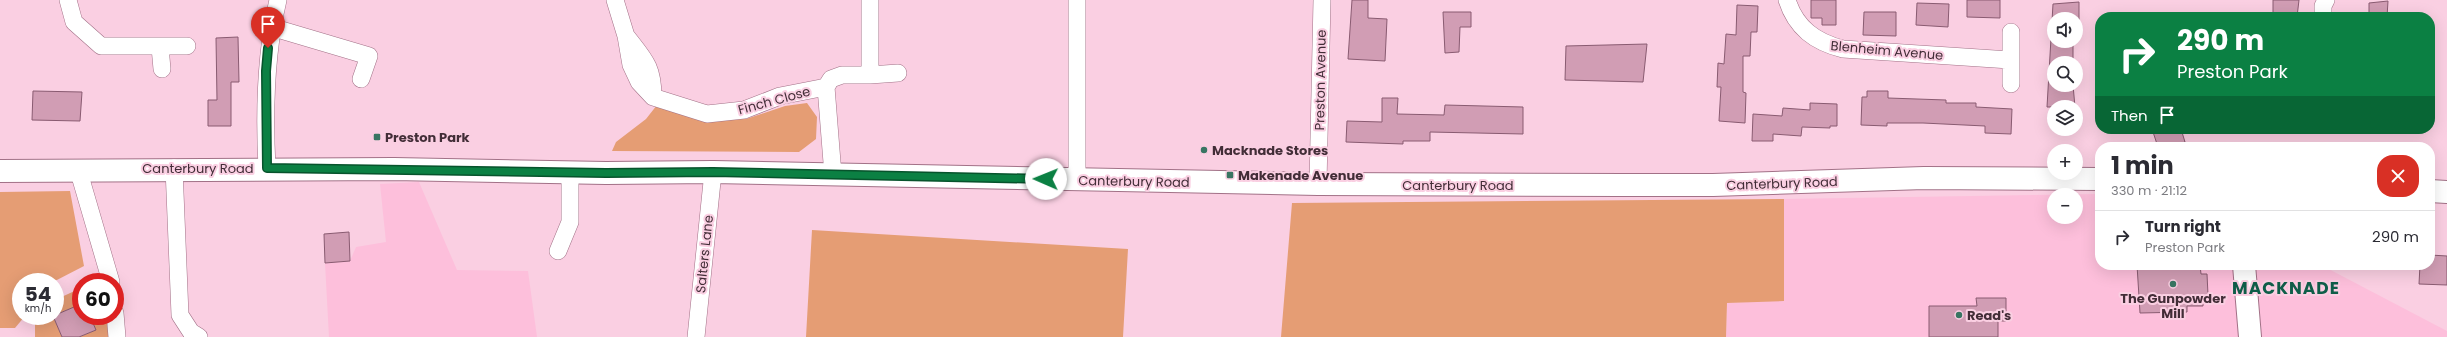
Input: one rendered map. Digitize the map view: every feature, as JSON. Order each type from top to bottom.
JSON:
[{"type":"main road","name":"Canterbury Road","points":[[0,171],[267,168],[570,172],[713,172],[1318,184],[1706,185],[1924,178],[2095,179]]},
{"type":"main road","points":[[2435,191],[2447,192]]},
{"type":"main road","points":[[2244,270],[2250,337]]},
{"type":"street","points":[[68,0],[74,22],[100,46],[187,46]]},
{"type":"street","points":[[267,168],[266,71],[271,27],[278,0]]},
{"type":"street","name":"Finch Close","points":[[615,0],[626,36],[642,56],[653,76],[653,97],[707,114],[744,110],[780,96],[826,86]]},
{"type":"street","points":[[870,0],[870,75]]},
{"type":"street","points":[[1077,0],[1077,180]]},
{"type":"street","name":"Preston Avenue","points":[[1318,184],[1322,0]]},
{"type":"street","name":"Blenheim Avenue","points":[[1787,0],[1792,15],[1808,34],[1823,44],[1843,49],[2010,60]]},
{"type":"street","points":[[2323,12],[2323,6],[2326,0]]},
{"type":"street","points":[[271,27],[369,56],[361,79]]},
{"type":"street","points":[[2010,84],[2011,32]]},
{"type":"street","points":[[160,47],[162,69]]},
{"type":"street","points":[[833,175],[826,86],[830,79],[842,75],[898,73]]},
{"type":"street","points":[[174,168],[180,316],[190,332],[199,337]]},
{"type":"street","points":[[78,169],[108,273]]},
{"type":"street","points":[[558,251],[570,222],[570,172]]},
{"type":"street","name":"Salters Lane","points":[[696,337],[713,172]]},
{"type":"street","points":[[116,325],[117,337]]},
{"type":"shaded area","points":[[807,103],[817,117],[816,139],[799,152],[612,151],[616,142],[646,119],[657,105],[705,120],[746,119],[785,106]]},
{"type":"shaded area","points":[[419,182],[457,270],[528,271],[537,337],[329,337],[325,263],[350,261],[356,247],[386,242],[380,184]]},
{"type":"shaded area","points":[[70,191],[84,266],[64,276],[64,273],[12,273],[12,325],[18,325],[15,328],[0,328],[0,192]]},
{"type":"shaded area","points":[[2083,194],[2095,194],[2095,270],[2331,270],[2447,331],[2447,337],[1726,337],[1727,303],[1784,300],[1784,199],[2047,195],[2047,224],[2083,224]]},
{"type":"shaded area","points":[[1784,199],[1784,301],[1727,303],[1726,337],[1281,337],[1292,203]]},
{"type":"shaded area","points":[[812,230],[1128,249],[1123,337],[806,337]]},
{"type":"shaded area","points":[[72,292],[72,308],[64,311],[64,296]]},
{"type":"shaded area","points":[[35,325],[57,325],[62,337],[35,337]]},
{"type":"shaded area","points":[[94,325],[111,325],[112,337],[79,337],[96,330]]},
{"type":"building","points":[[1352,0],[1368,0],[1368,18],[1387,19],[1385,61],[1348,59]]},
{"type":"building","points":[[1811,0],[1836,0],[1836,25],[1822,25],[1822,18],[1811,18]]},
{"type":"building","points":[[1967,0],[2000,0],[2000,18],[1967,17]]},
{"type":"building","points":[[2273,0],[2299,0],[2298,12],[2273,12]]},
{"type":"building","points":[[2388,1],[2387,12],[2369,12],[2369,3]]},
{"type":"building","points":[[2079,2],[2079,12],[2053,12],[2053,4]]},
{"type":"building","points":[[1917,3],[1949,4],[1948,27],[1916,25]]},
{"type":"building","points":[[1737,5],[1758,6],[1757,32],[1751,32],[1750,56],[1743,56],[1743,92],[1746,93],[1745,123],[1719,121],[1721,87],[1717,87],[1718,63],[1724,64],[1726,34],[1736,35]]},
{"type":"building","points":[[1443,12],[1471,12],[1471,27],[1460,27],[1459,52],[1445,53]]},
{"type":"building","points":[[1864,12],[1896,12],[1896,36],[1863,35]]},
{"type":"building","points":[[238,37],[239,82],[231,82],[231,126],[208,126],[208,100],[217,100],[216,38]]},
{"type":"building","points":[[1647,44],[1643,82],[1565,80],[1566,46]]},
{"type":"building","points":[[2050,48],[2073,48],[2073,56],[2050,56]]},
{"type":"building","points":[[33,91],[82,92],[80,121],[32,120]]},
{"type":"building","points":[[1867,91],[1888,91],[1888,98],[1946,100],[1946,103],[1976,103],[1976,107],[2012,109],[2011,134],[1985,133],[1985,126],[1923,123],[1887,123],[1887,126],[1861,125],[1862,97],[1867,97]]},
{"type":"building","points":[[2048,92],[2074,92],[2074,100],[2047,100]]},
{"type":"building","points":[[1382,98],[1398,98],[1397,114],[1444,115],[1445,105],[1523,107],[1523,134],[1430,132],[1430,141],[1403,141],[1403,144],[1346,142],[1347,121],[1382,122]]},
{"type":"building","points":[[1810,103],[1837,104],[1837,126],[1830,126],[1830,128],[1802,127],[1801,136],[1773,134],[1773,141],[1752,141],[1753,114],[1782,116],[1783,108],[1810,110]]},
{"type":"building","points":[[2154,134],[2183,134],[2185,142],[2156,142]]},
{"type":"building","points":[[349,232],[350,261],[325,263],[324,234]]},
{"type":"building","points":[[2435,255],[2447,256],[2447,285],[2419,284],[2420,270],[2435,270]]},
{"type":"building","name":"The Gunpowder Mill","points":[[2137,270],[2201,270],[2201,274],[2207,274],[2208,295],[2203,296],[2203,306],[2187,306],[2187,312],[2140,313]]},
{"type":"building","name":"Read's","points":[[1976,298],[2006,298],[2006,321],[1998,321],[1998,337],[1929,337],[1929,306],[1977,306]]},
{"type":"building","points":[[72,308],[72,325],[94,325],[96,330],[79,337],[62,337],[57,325],[64,325],[64,311]]},
{"type":"place","name":"Preston Park","points":[[377,137]]},
{"type":"place","name":"Macknade Stores","points":[[1204,150]]},
{"type":"place","name":"Makenade Avenue","points":[[1230,175]]},
{"type":"place","name":"The Gunpowder Mill","points":[[2173,284]]},
{"type":"place","name":"Read's","points":[[1959,315]]},
{"type":"district","name":"MACKNADE","points":[[2286,288]]},
{"type":"route","points":[[268,48],[266,71],[267,168],[394,168],[606,173],[713,172],[1046,179]]}]
